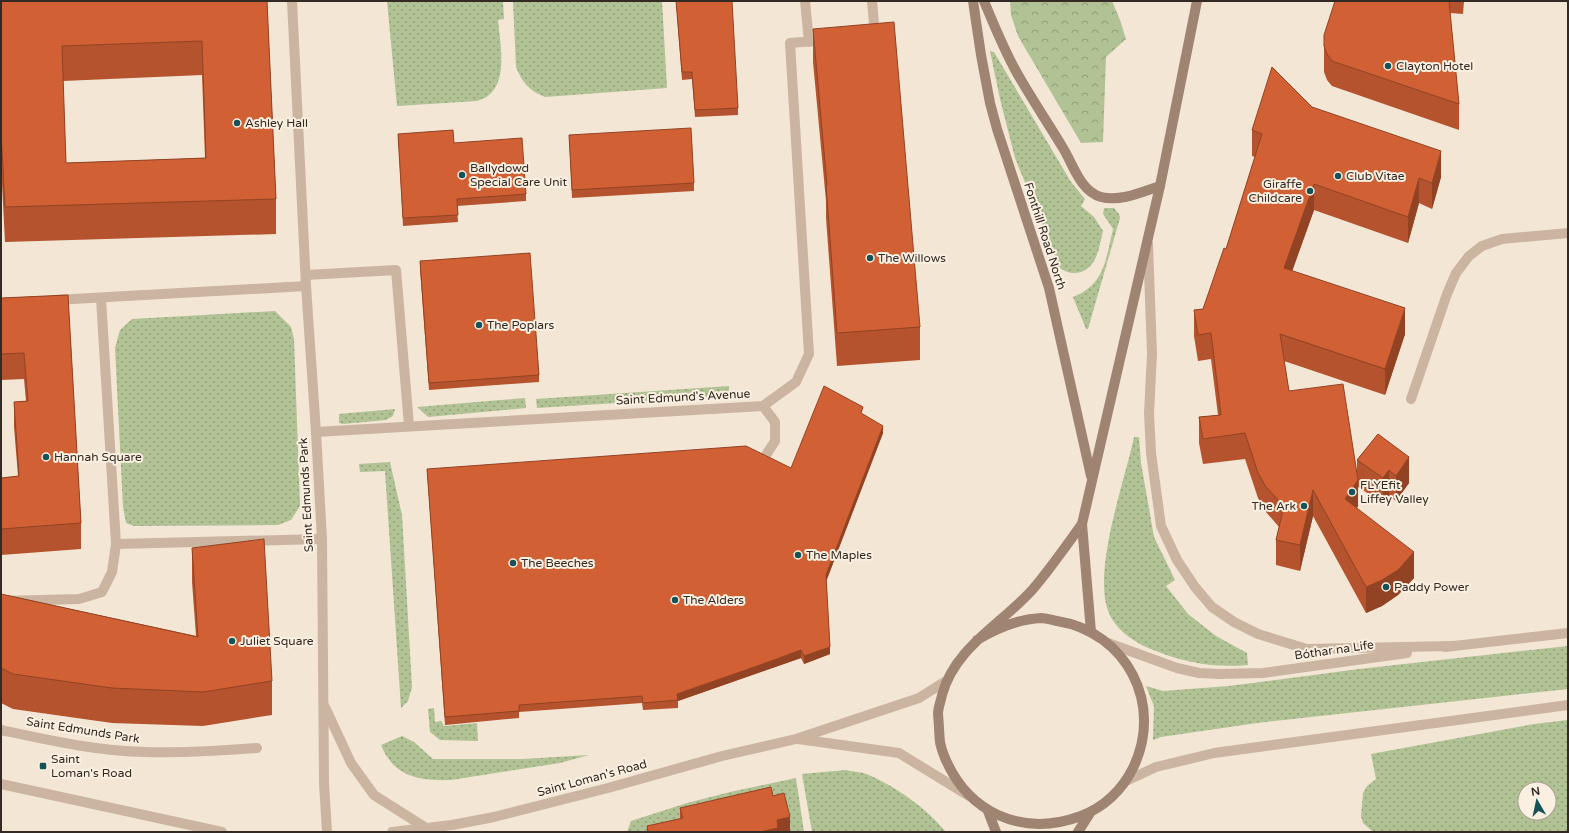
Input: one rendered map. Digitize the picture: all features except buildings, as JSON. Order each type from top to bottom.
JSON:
[{"type":"main road","name":"Fonthill Road North","points":[[973,1],[990,102],[999,137],[1048,288],[1091,479]]},
{"type":"main road","points":[[984,1],[996,32],[1016,72],[1087,188],[1101,197],[1115,197],[1127,196],[1160,186]]},
{"type":"main road","name":"Fonthill Road North","points":[[1091,632],[1082,524],[1091,479],[1160,186],[1197,1]]},
{"type":"main road","name":"Fonthill Road North","points":[[977,640],[994,630],[1012,623],[1042,618],[1072,623],[1091,632],[1108,643],[1121,656],[1132,672],[1142,699],[1144,728],[1139,756],[1126,780],[1112,797],[1090,812],[1064,822],[1029,824],[1008,819],[988,811],[970,797],[952,775],[940,744],[938,710],[946,681],[963,654],[977,640],[1032,589],[1082,524]]},
{"type":"main road","points":[[988,811],[996,832]]},
{"type":"main road","name":"Fonthill Road North","points":[[1078,832],[1090,812]]},
{"type":"street","name":"Saint Edmunds Park","points":[[292,1],[306,286],[322,539],[324,783],[326,832]]},
{"type":"street","points":[[805,1],[809,42]]},
{"type":"street","points":[[868,37],[875,36],[872,1]]},
{"type":"street","name":"Saint Edmund's Avenue","points":[[316,432],[763,406],[796,382],[809,354],[790,43],[838,39]]},
{"type":"street","points":[[1411,399],[1447,294],[1456,273],[1469,256],[1482,246],[1502,239],[1568,233]]},
{"type":"street","points":[[1148,236],[1152,354],[1150,413],[1151,453],[1161,526],[1176,560],[1195,587],[1212,607],[1234,622],[1258,634],[1307,649],[1450,646]]},
{"type":"street","points":[[306,275],[396,270],[409,426]]},
{"type":"street","points":[[47,300],[306,286]]},
{"type":"street","points":[[1,601],[80,599],[102,592],[112,572],[116,544],[101,298]]},
{"type":"street","points":[[763,406],[775,422],[775,441],[766,455]]},
{"type":"street","points":[[116,544],[322,539]]},
{"type":"street","name":"Bóthar na Life","points":[[1108,643],[1177,668],[1198,673],[1241,674],[1271,672],[1450,646],[1568,633]]},
{"type":"street","name":"Saint Loman's Road","points":[[392,832],[494,817],[608,788],[722,756],[796,739],[919,698],[946,681]]},
{"type":"street","name":"Saint Edmunds Park","points":[[323,703],[351,763],[374,795],[426,828]]},
{"type":"street","points":[[1126,780],[1156,768],[1214,753],[1568,705]]},
{"type":"street","name":"Saint Edmunds Park","points":[[1,730],[54,742],[144,752],[200,752],[257,748]]},
{"type":"street","name":"Saint Loman's Road","points":[[796,739],[899,753],[970,797]]},
{"type":"street","points":[[1,784],[222,832]]},
{"type":"green space","points":[[387,1],[503,1],[504,19],[498,20],[501,49],[501,70],[499,80],[495,88],[488,96],[477,101],[397,106]]},
{"type":"green space","points":[[513,1],[662,1],[667,88],[545,97],[539,95],[530,89],[524,82],[516,67]]},
{"type":"green space","points":[[1010,1],[1112,1],[1126,39],[1106,57],[1103,142],[1081,143],[1018,36],[1011,15]]},
{"type":"green space","points":[[990,51],[994,52],[1071,182],[1085,199],[1081,206],[1094,217],[1103,231],[1097,255],[1091,265],[1081,272],[1070,273],[1060,268],[1015,158]]},
{"type":"green space","points":[[1104,208],[1114,208],[1119,214],[1120,218],[1088,329],[1086,329],[1073,297],[1084,292],[1092,285],[1098,278],[1106,260],[1113,229],[1103,214]]},
{"type":"green space","points":[[275,311],[291,327],[294,339],[300,506],[291,520],[278,525],[134,526],[126,523],[123,507],[115,348],[120,330],[132,319]]},
{"type":"green space","points":[[729,386],[729,396],[537,408],[536,399]]},
{"type":"green space","points":[[525,398],[526,408],[428,417],[417,407]]},
{"type":"green space","points":[[395,409],[393,416],[386,420],[343,424],[339,423],[339,414]]},
{"type":"green space","points":[[1134,437],[1139,437],[1141,463],[1154,537],[1175,580],[1166,586],[1188,614],[1216,636],[1247,653],[1248,665],[1212,665],[1178,659],[1143,645],[1130,638],[1119,628],[1111,617],[1105,600],[1104,579],[1106,555],[1117,503]]},
{"type":"green space","points":[[390,462],[402,515],[412,687],[408,701],[401,708],[385,471],[360,472],[359,464]]},
{"type":"green space","points":[[1568,646],[1568,689],[1257,723],[1161,737],[1153,740],[1154,706],[1146,686],[1163,691],[1229,686],[1359,669]]},
{"type":"green space","points":[[434,708],[435,722],[441,721],[444,726],[477,723],[478,741],[440,740],[430,732],[428,709]]},
{"type":"green space","points":[[1568,720],[1568,832],[1373,832],[1363,823],[1361,816],[1363,793],[1367,786],[1376,779],[1371,754],[1534,724]]},
{"type":"green space","points":[[402,736],[414,742],[433,759],[523,759],[589,755],[560,763],[451,780],[418,778],[400,770],[393,764],[386,756],[381,745]]},
{"type":"green space","points":[[846,770],[868,775],[902,793],[921,807],[946,832],[812,832],[802,774]]},
{"type":"green space","points":[[796,778],[804,832],[627,832],[631,821],[687,803]]},
{"type":"place","name":"Clayton Hotel","points":[[1388,66]]},
{"type":"place","name":"Ashley Hall","points":[[237,123]]},
{"type":"place","name":"Ballydowd Special Care Unit","points":[[462,175]]},
{"type":"place","name":"Club Vitae","points":[[1338,176]]},
{"type":"place","name":"Giraffe Childcare","points":[[1310,191]]},
{"type":"place","name":"The Willows","points":[[870,258]]},
{"type":"place","name":"The Poplars","points":[[479,325]]},
{"type":"place","name":"Hannah Square","points":[[46,457]]},
{"type":"place","name":"FLYEfit Liffey Valley","points":[[1352,492]]},
{"type":"place","name":"The Ark","points":[[1304,506]]},
{"type":"place","name":"The Maples","points":[[798,555]]},
{"type":"place","name":"The Beeches","points":[[513,563]]},
{"type":"place","name":"Paddy Power","points":[[1386,587]]},
{"type":"place","name":"The Alders","points":[[675,600]]},
{"type":"place","name":"Juliet Square","points":[[232,641]]},
{"type":"place","name":"Saint Loman's Road","points":[[43,766]]}]
